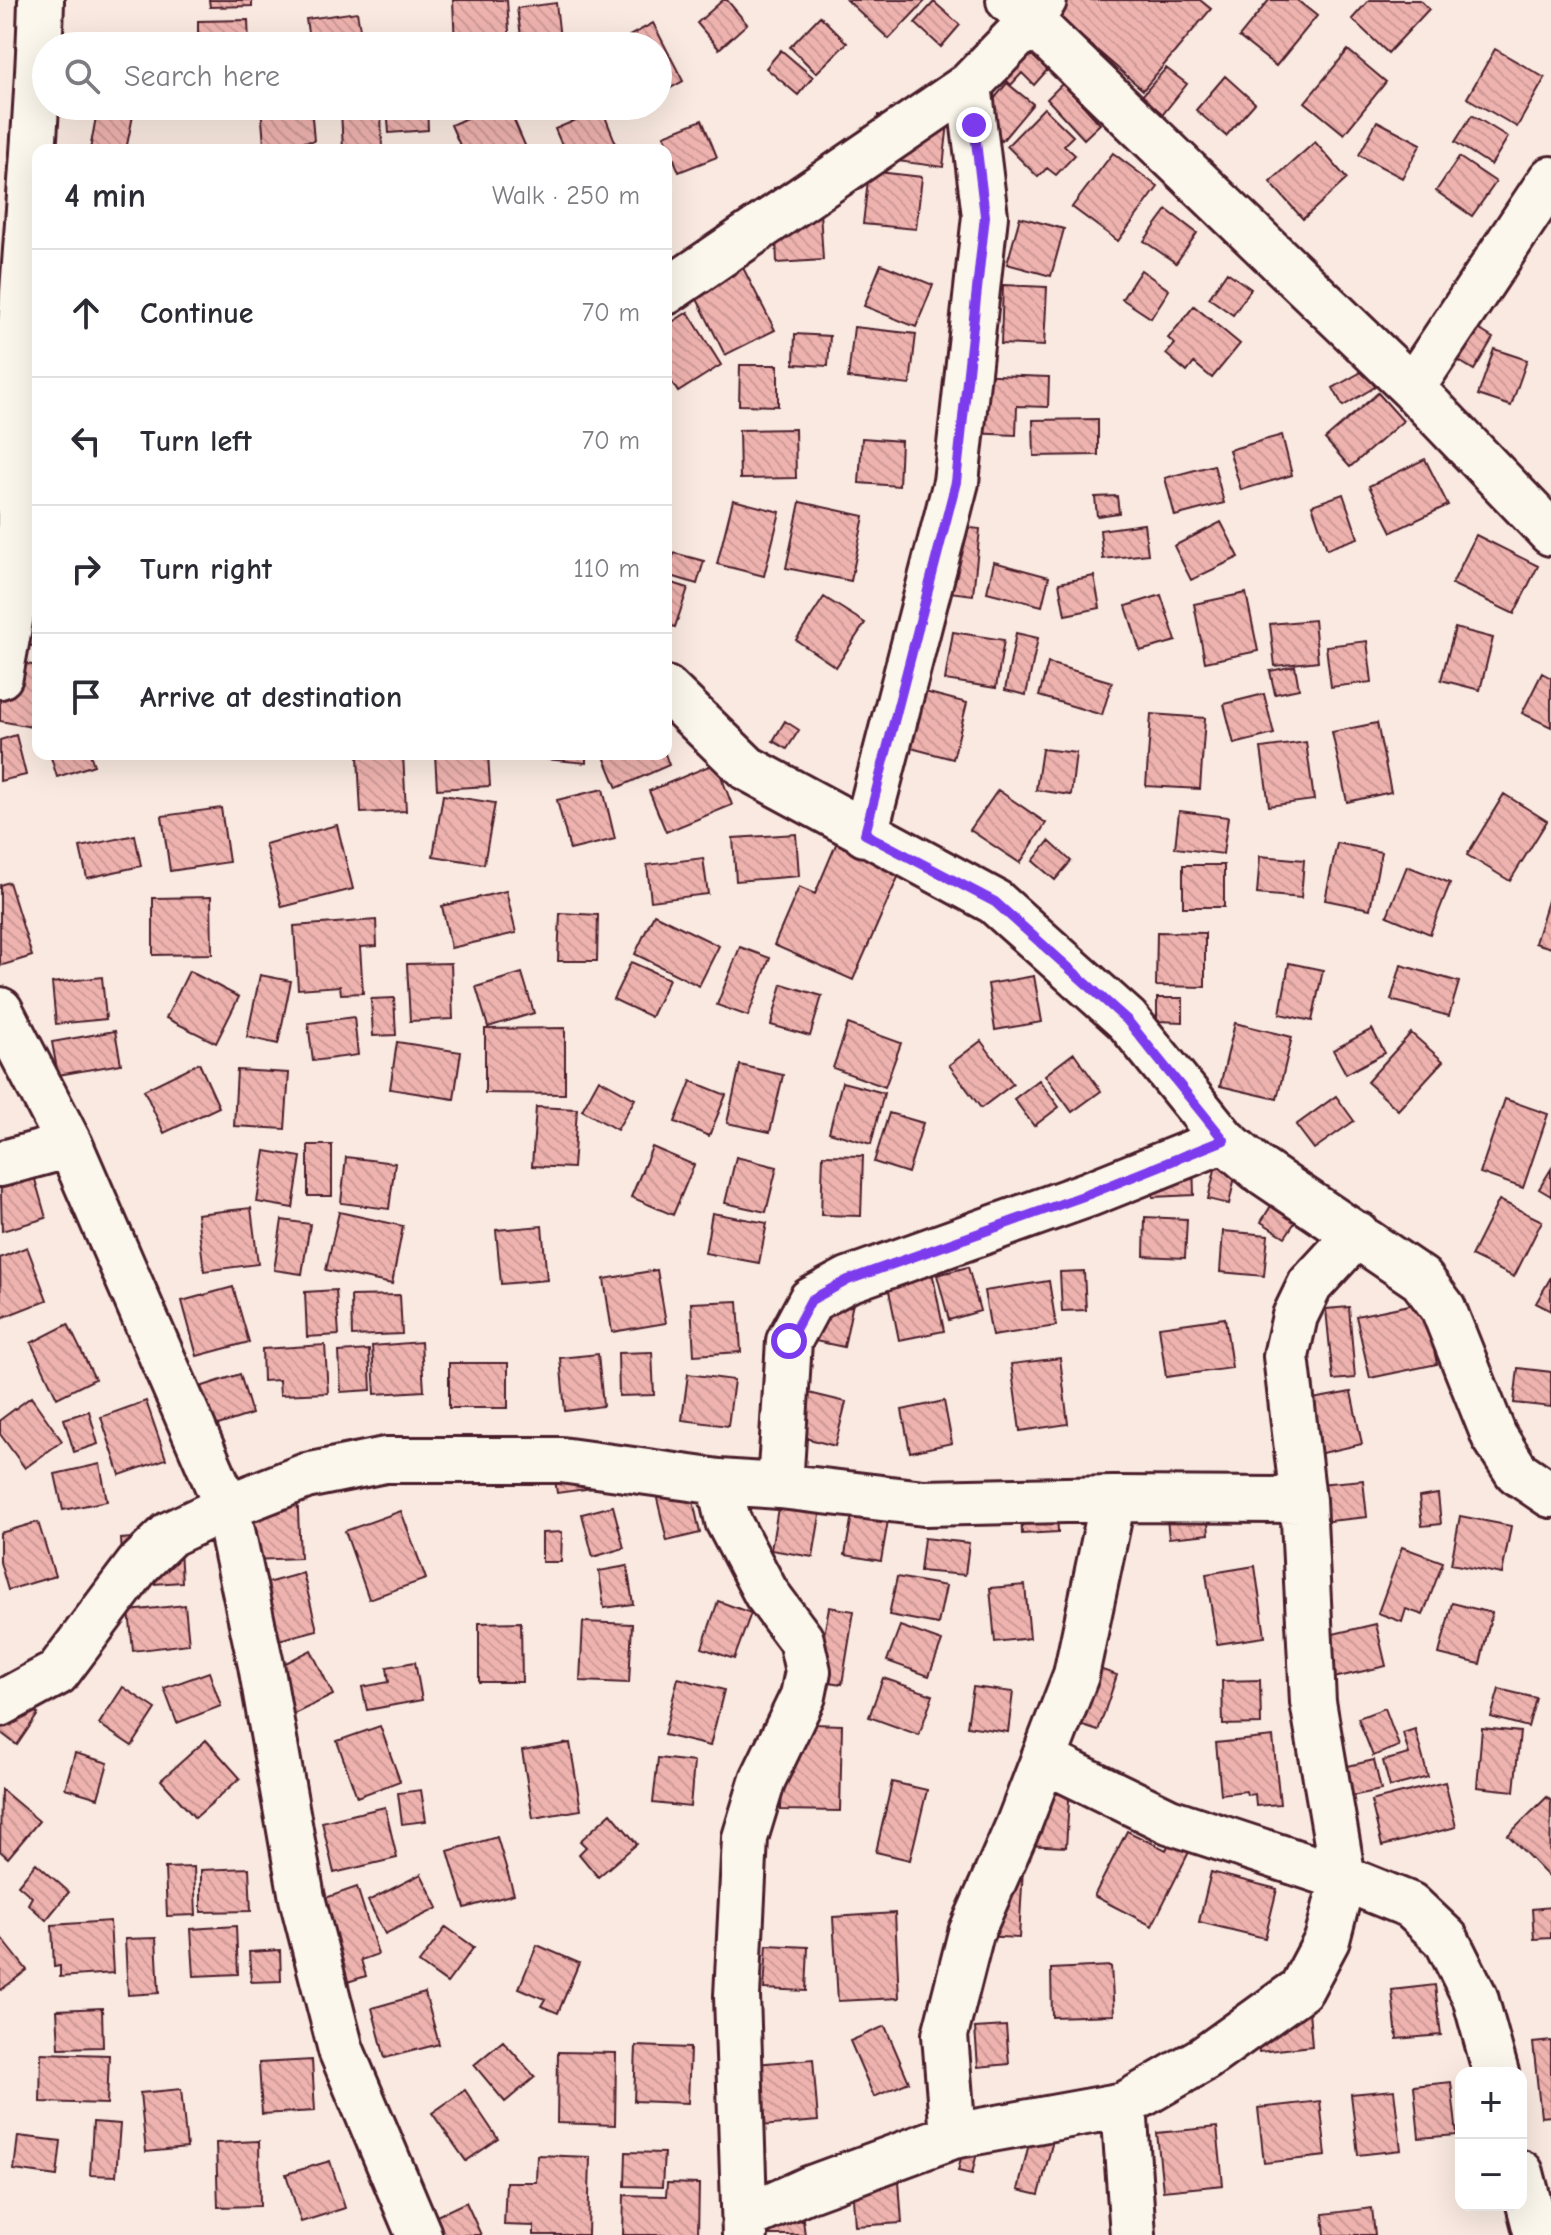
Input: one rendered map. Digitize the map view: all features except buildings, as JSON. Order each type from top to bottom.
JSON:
[{"type":"street","points":[[41,0],[41,32]]},
{"type":"street","points":[[672,288],[969,85],[1028,7],[1412,388],[1551,533]]},
{"type":"street","points":[[865,834],[956,482],[985,216],[969,85]]},
{"type":"street","points":[[35,144],[36,120]]},
{"type":"street","points":[[1412,388],[1551,179]]},
{"type":"street","points":[[0,676],[16,591],[19,493],[15,423],[32,183]]},
{"type":"street","points":[[672,695],[747,768],[995,902],[1127,1020],[1224,1140],[1257,1168],[1421,1279],[1443,1308],[1494,1436],[1517,1472],[1551,1495]]},
{"type":"street","points":[[0,1010],[70,1145],[227,1507],[261,1665],[302,1898],[341,2050],[419,2235]]},
{"type":"street","points":[[780,1486],[789,1341],[811,1300],[848,1280],[1089,1194],[1224,1140]]},
{"type":"street","points":[[0,1164],[70,1145]]},
{"type":"street","points":[[719,1482],[733,1531],[766,1593],[801,1640],[808,1671],[803,1696],[763,1779],[745,1838],[737,1996],[745,2226],[809,2189],[953,2136],[1124,2105],[1205,2058],[1301,1989],[1327,1940],[1343,1878],[1313,1702],[1303,1500],[1286,1356],[1295,1316],[1310,1285],[1357,1234]]},
{"type":"street","points":[[0,1704],[57,1673],[138,1565],[170,1534],[227,1507],[306,1476],[385,1460],[561,1460],[719,1482],[924,1503],[1113,1499],[1303,1500]]},
{"type":"street","points":[[953,2136],[945,2035],[971,1933],[1044,1760],[1076,1675],[1113,1499]]},
{"type":"street","points":[[1044,1760],[1169,1821],[1343,1878],[1410,1905],[1446,1939],[1475,1997],[1494,2067]]},
{"type":"street","points":[[1124,2105],[1133,2235]]},
{"type":"street","points":[[1527,2196],[1537,2235]]},
{"type":"route","points":[[789,1341],[811,1300],[848,1280],[1089,1194],[1224,1140],[1127,1020],[995,902],[865,834],[956,482],[985,216],[974,125]]}]
